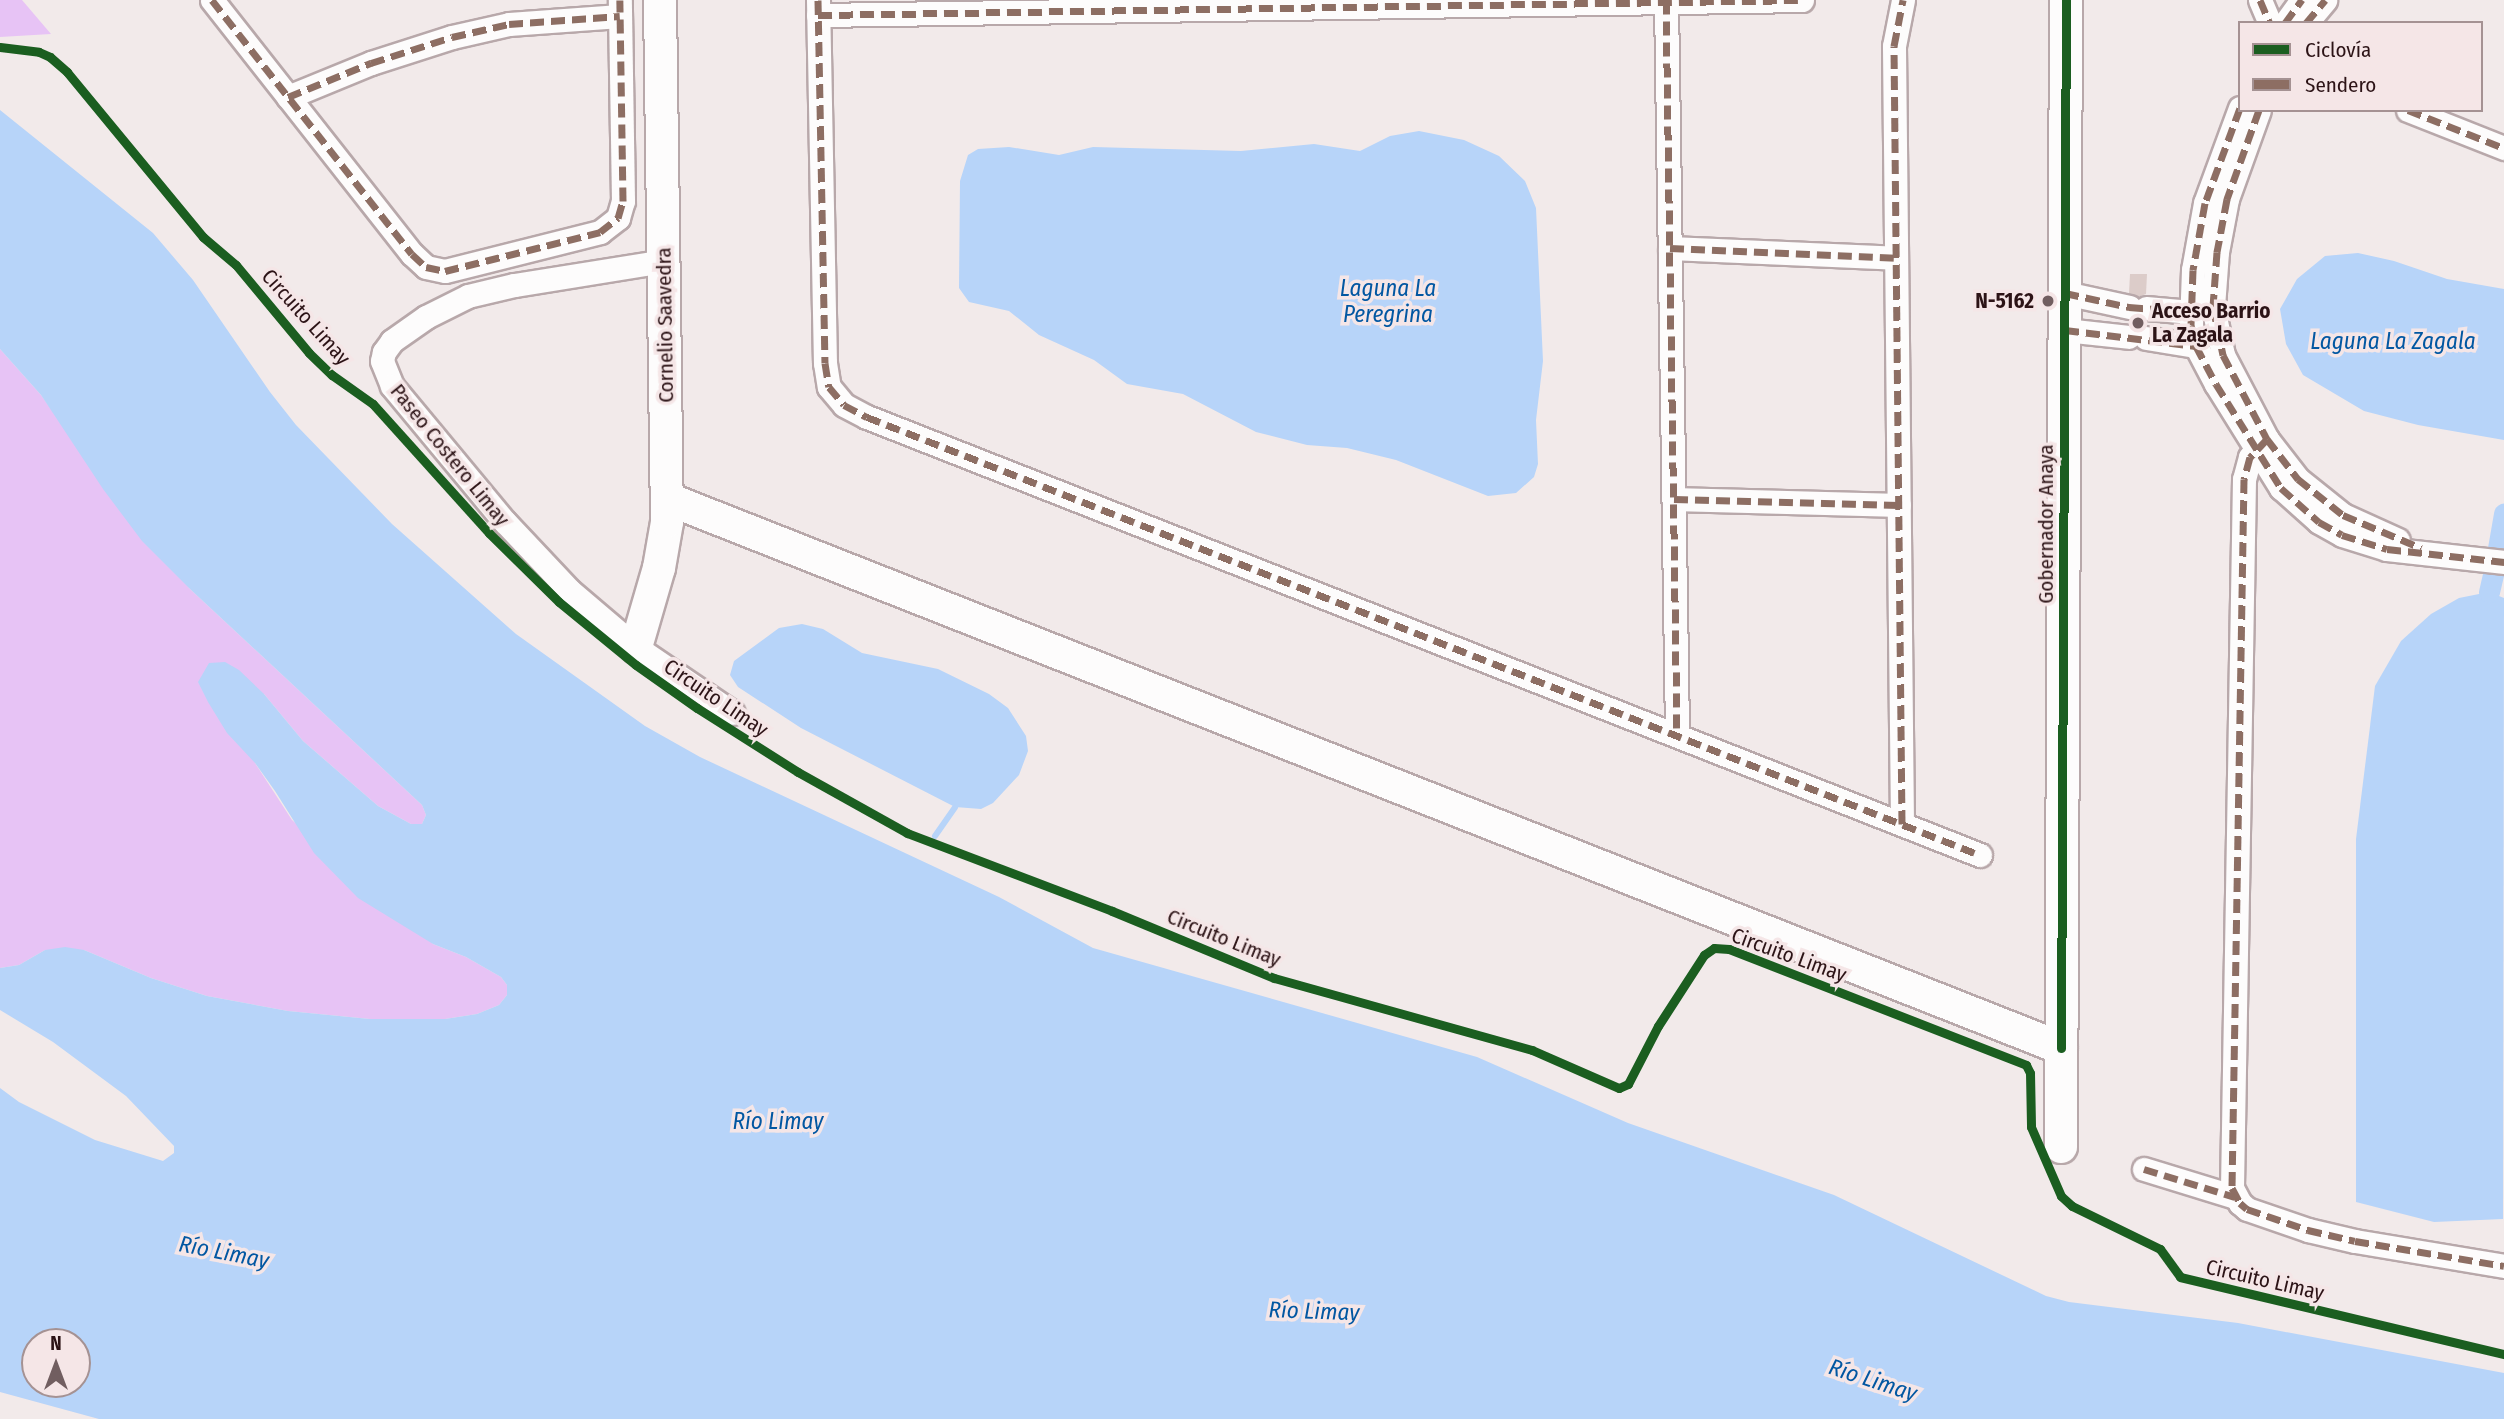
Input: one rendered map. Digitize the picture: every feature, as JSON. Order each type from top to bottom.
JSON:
[{"type":"street","points":[[212,0],[288,97],[418,261],[436,270],[456,269],[600,232],[618,218],[623,201],[620,8],[509,24],[452,37],[371,63],[288,97]]},
{"type":"street","name":"Cornelio Saavedra","points":[[636,647],[662,556],[668,499],[660,0]]},
{"type":"street","points":[[1802,0],[818,8],[825,363],[830,387],[844,405],[867,417],[1980,855]]},
{"type":"street","points":[[1902,824],[1894,38],[1903,0]]},
{"type":"street","name":"Gobernador Anaya","points":[[2060,1147],[2066,0]]},
{"type":"street","points":[[2260,0],[2269,21]]},
{"type":"street","points":[[2286,21],[2302,0]]},
{"type":"street","points":[[2308,21],[2325,0]]},
{"type":"street","points":[[1666,1],[1677,735]]},
{"type":"street","points":[[2239,112],[2205,203],[2193,270],[2191,312],[2196,346],[2261,445],[2343,516],[2434,552],[2504,562]]},
{"type":"street","points":[[2258,112],[2236,171],[2221,224],[2213,307],[2223,355],[2261,445]]},
{"type":"street","points":[[2413,112],[2504,148]]},
{"type":"street","points":[[1670,248],[1896,258]]},
{"type":"street","name":"Paseo Costero Limay","points":[[664,261],[514,285],[468,296],[426,317],[393,341],[384,352],[382,361],[392,386],[505,523],[569,590],[636,647],[733,713]]},
{"type":"street","points":[[2065,293],[2138,307],[2191,312]]},
{"type":"street","points":[[2065,330],[2196,346]]},
{"type":"street","points":[[2235,1197],[2231,1180],[2244,479],[2247,463],[2261,445]]},
{"type":"street","points":[[668,499],[2061,1048]]},
{"type":"street","points":[[1674,499],[1899,505]]},
{"type":"street","points":[[2144,1169],[2235,1197],[2248,1209],[2331,1236],[2504,1266]]},
{"type":"shaded area","points":[[0,0],[22,0],[51,34],[0,37]]},
{"type":"shaded area","points":[[0,349],[41,395],[72,439],[190,589],[422,805],[426,815],[422,824],[411,824],[378,806],[303,741],[264,694],[255,763],[292,820],[433,944],[466,957],[501,977],[507,985],[507,995],[499,1005],[477,1014],[445,1019],[370,1019],[288,1011],[207,996],[151,978],[84,950],[45,950],[19,965],[0,968]]},
{"type":"water","name":"Río Limay","points":[[0,110],[153,233],[193,280],[296,425],[392,524],[516,634],[645,726],[700,757],[999,897],[1093,948],[1477,1057],[1628,1123],[1834,1195],[2046,1296],[2069,1302],[2238,1323],[2504,1373],[2504,1419],[99,1419],[22,1398],[91,1398],[91,1328],[21,1328],[21,1398],[0,1392],[0,1088],[19,1102],[95,1140],[163,1161],[174,1153],[174,1146],[126,1096],[53,1042],[0,1010],[0,968],[19,965],[45,950],[65,947],[84,950],[151,978],[207,996],[288,1011],[370,1019],[445,1019],[477,1014],[499,1005],[507,995],[507,985],[501,977],[466,957],[433,944],[358,898],[314,853],[275,791],[255,763],[227,733],[208,702],[198,682],[209,663],[225,662],[239,670],[264,694],[303,741],[378,806],[411,824],[422,824],[426,815],[422,805],[142,541],[103,489],[41,395],[0,349]]},
{"type":"water","name":"Laguna La Peregrina","points":[[1419,131],[1464,140],[1499,156],[1525,181],[1536,208],[1543,361],[1536,420],[1538,464],[1534,477],[1516,493],[1488,496],[1396,460],[1347,448],[1307,445],[1256,432],[1183,394],[1127,384],[1094,360],[1039,335],[1009,311],[969,302],[959,288],[960,181],[968,155],[978,149],[1009,147],[1059,155],[1093,147],[1241,151],[1314,144],[1360,151],[1390,136]]},
{"type":"water","name":"Laguna La Zagala","points":[[2358,253],[2394,261],[2447,279],[2504,289],[2504,440],[2418,425],[2364,411],[2303,375],[2286,344],[2280,309],[2297,279],[2325,256]]},
{"type":"water","points":[[2489,592],[2504,598],[2503,1219],[2434,1222],[2356,1202],[2356,839],[2375,686],[2401,641],[2431,614],[2459,598]]},
{"type":"water","points":[[802,624],[823,629],[862,653],[938,669],[989,694],[1008,708],[1026,736],[1028,751],[1019,775],[993,803],[981,809],[955,807],[801,728],[738,687],[730,675],[734,661],[779,628]]},
{"type":"building","points":[[2130,274],[2147,274],[2146,294],[2138,297],[2129,293]]},
{"type":"waterway","points":[[2497,554],[2504,514]]},
{"type":"waterway","points":[[2489,592],[2494,570]]},
{"type":"waterway","points":[[935,836],[955,807]]},
{"type":"marked path","points":[[212,0],[412,254],[426,267],[445,271],[600,232],[618,218],[623,201],[620,0]]},
{"type":"marked path","points":[[818,0],[825,363],[829,387],[844,405],[867,417],[1980,855]]},
{"type":"marked path","points":[[1666,0],[1677,735]]},
{"type":"marked path","points":[[818,15],[1802,0]]},
{"type":"marked path","points":[[1902,824],[1894,46],[1903,0]]},
{"type":"marked path","points":[[2260,0],[2269,21]]},
{"type":"marked path","points":[[2286,21],[2302,0]]},
{"type":"marked path","points":[[2308,21],[2325,0]]},
{"type":"marked path","points":[[288,97],[371,63],[452,37],[509,24],[620,16]]},
{"type":"marked path","points":[[2239,112],[2205,203],[2193,270],[2191,325],[2196,346],[2216,384],[2281,488],[2319,522],[2342,535],[2387,549],[2504,562]]},
{"type":"marked path","points":[[2258,112],[2227,199],[2217,252],[2213,307],[2223,355],[2267,439],[2298,479],[2343,515],[2421,548]]},
{"type":"marked path","points":[[2413,112],[2504,148]]},
{"type":"marked path","points":[[1670,248],[1896,258]]},
{"type":"marked path","points":[[2065,293],[2129,307],[2191,312]]},
{"type":"marked path","points":[[2065,330],[2196,346]]},
{"type":"marked path","points":[[2267,439],[2250,457],[2244,479],[2232,1188],[2240,1203],[2247,1209],[2308,1230],[2355,1241],[2504,1266]]},
{"type":"marked path","points":[[1674,499],[1899,505]]},
{"type":"marked path","points":[[2144,1169],[2235,1197]]},
{"type":"cycle path","points":[[2061,1048],[2066,0]]},
{"type":"cycle path","name":"Circuito Limay","points":[[0,47],[39,52],[50,57],[67,72],[203,237],[236,265],[309,353],[332,375],[373,404],[489,533],[559,602],[636,665],[697,708],[798,772],[907,833],[1112,911],[1274,978],[1532,1050],[1619,1088],[1628,1084],[1658,1026],[1704,955],[1714,948],[1729,949],[2026,1065],[2030,1073],[2031,1127],[2061,1196],[2072,1206],[2160,1249],[2180,1277],[2504,1354]]},
{"type":"place","name":"N-5162","points":[[2048,301]]},
{"type":"place","name":"Acceso Barrio La Zagala","points":[[2138,323]]}]
